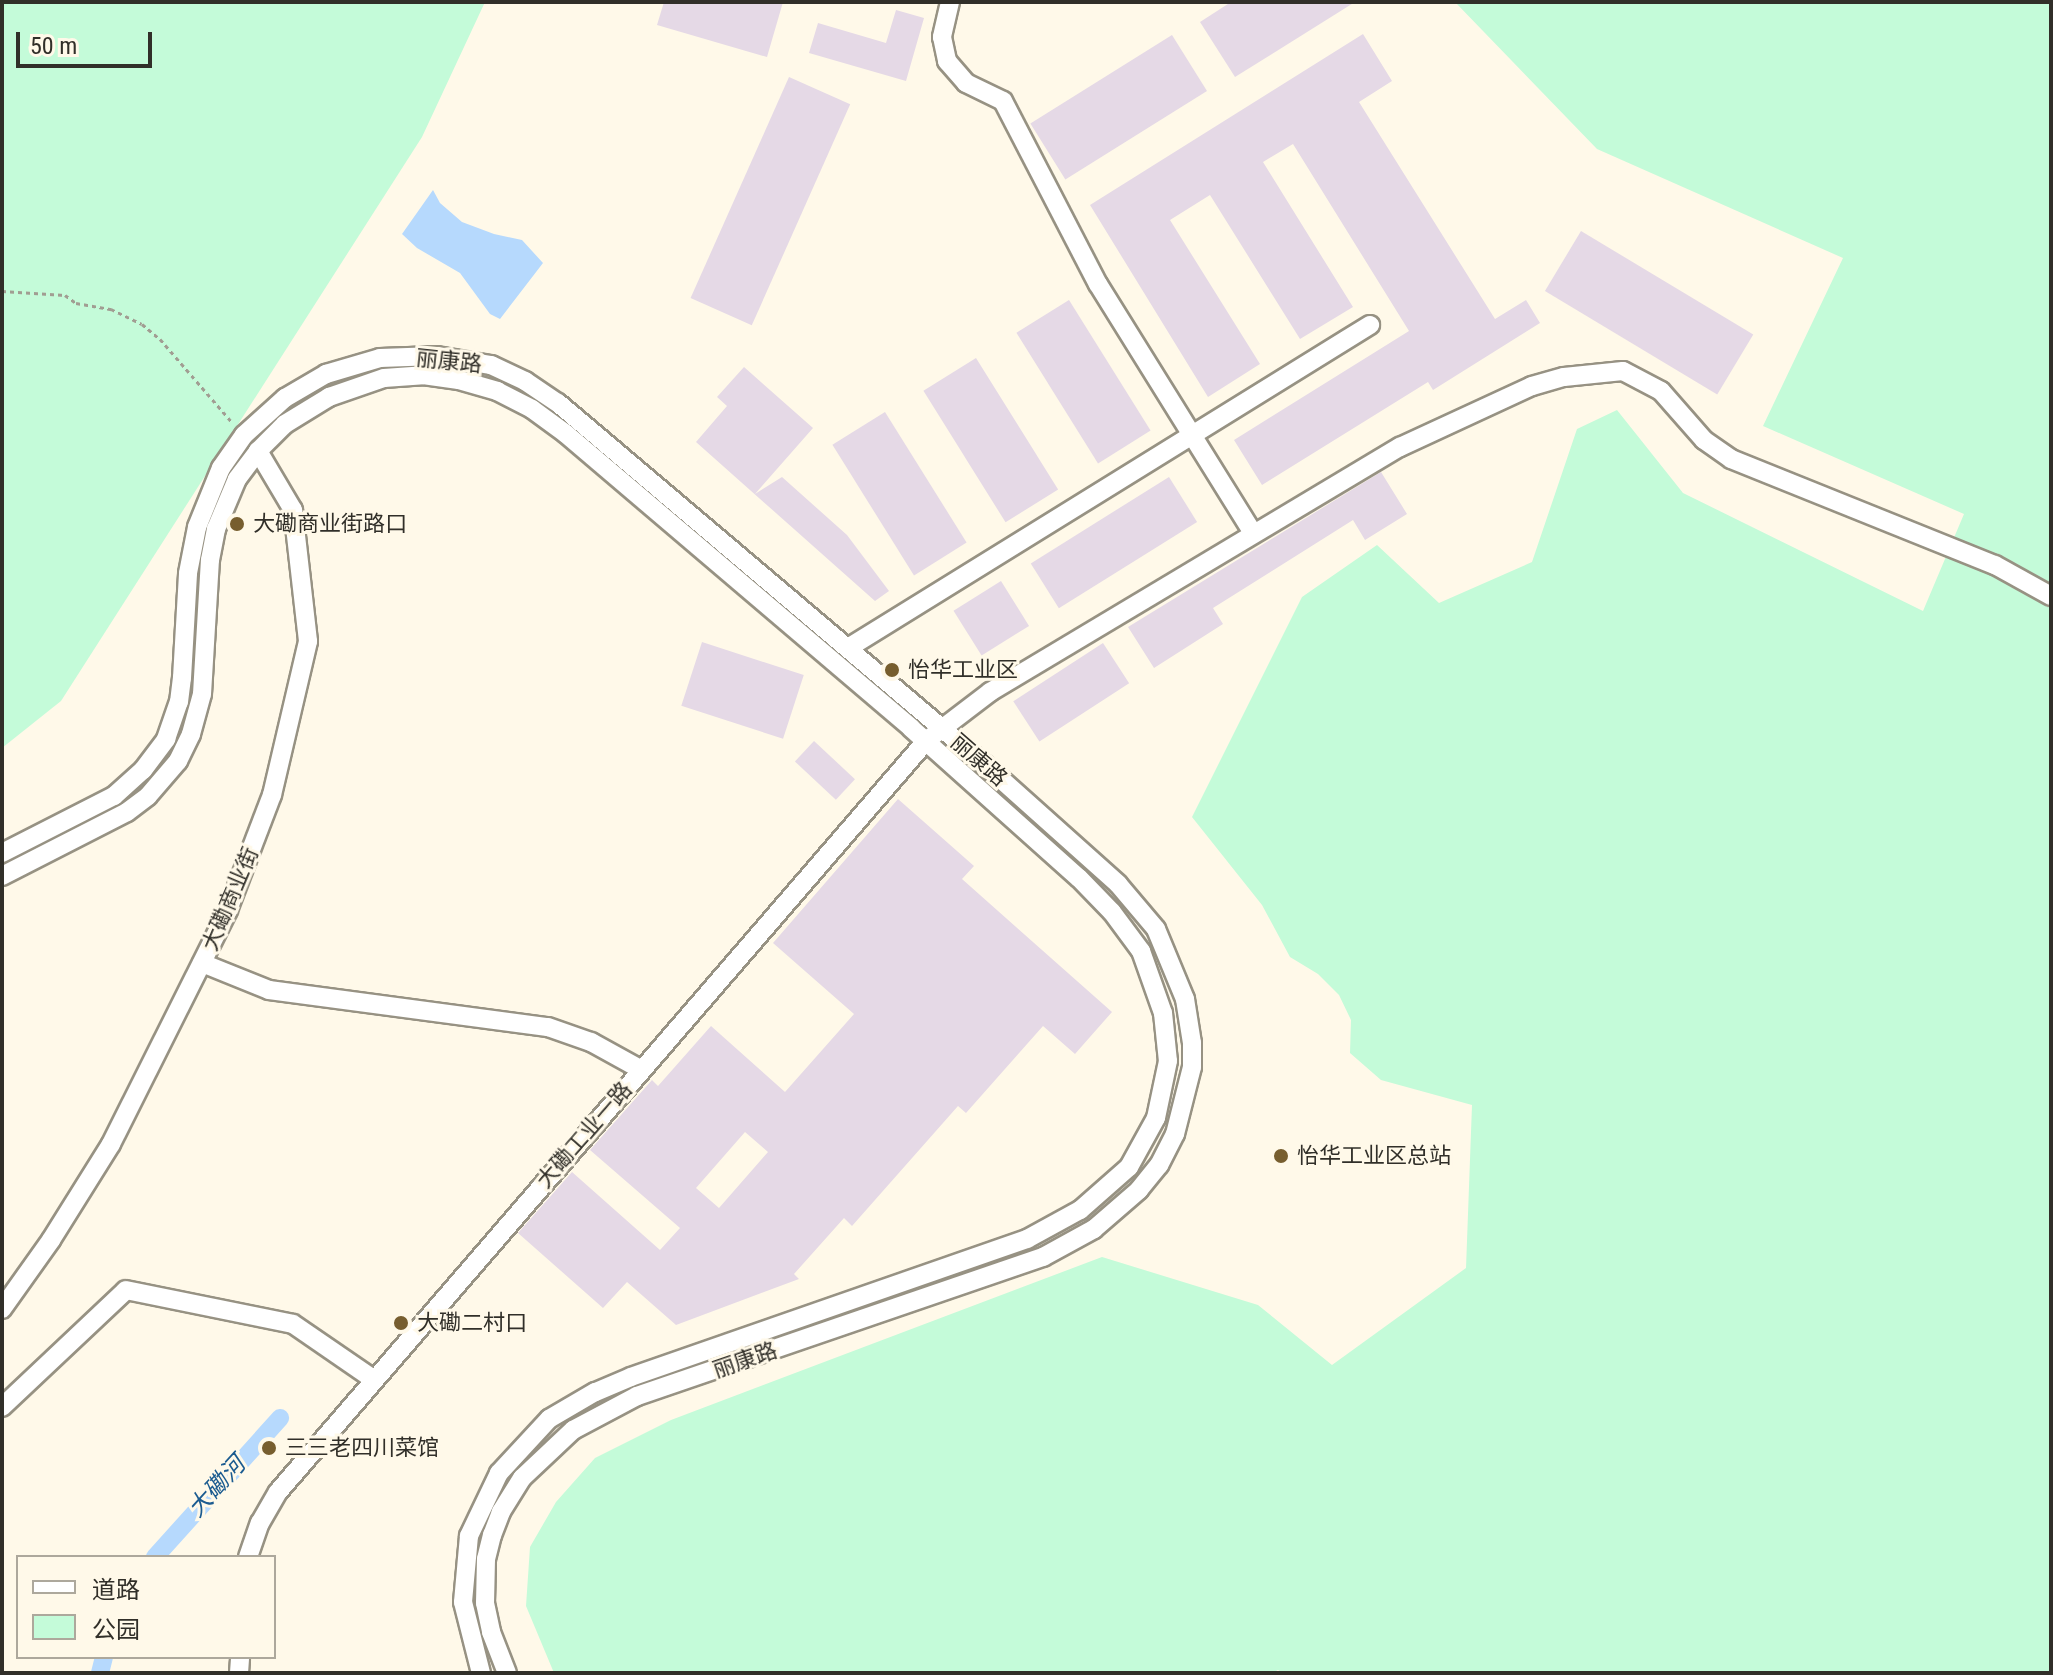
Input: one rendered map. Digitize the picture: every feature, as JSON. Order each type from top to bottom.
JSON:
[{"type":"street","points":[[950,2],[942,37],[947,61],[966,83],[1003,101],[1098,284],[1253,533]]},
{"type":"street","points":[[848,648],[1370,325]]},
{"type":"street","name":"丽康路","points":[[2,853],[114,796],[143,770],[166,739],[182,678],[188,573],[197,527],[221,468],[244,435],[297,389],[326,374],[361,362],[436,356],[491,365],[558,403],[942,727],[1102,869],[1156,929],[1185,999],[1192,1043],[1189,1089],[1175,1134],[1159,1165],[1127,1202],[1094,1229],[1024,1265],[637,1396],[597,1414],[552,1446],[511,1494],[501,1512],[486,1559],[487,1617],[507,1673]]},
{"type":"street","name":"大磡工业一路","points":[[249,1555],[260,1523],[278,1492],[926,741],[990,692],[1355,472],[1507,395],[1564,377],[1610,370],[1648,382],[1704,440],[1742,465],[1995,565],[2051,596]]},
{"type":"street","name":"丽康路","points":[[2,876],[127,812],[154,791],[178,761],[191,734],[202,694],[210,560],[216,529],[237,479],[258,451],[285,424],[313,405],[375,380],[423,375],[459,380],[497,391],[532,409],[566,434],[926,741],[1079,878],[1112,912],[1141,951],[1159,995],[1168,1043],[1164,1092],[1148,1138],[1129,1167],[1109,1187],[1066,1219],[1027,1239],[612,1384],[579,1400],[540,1426],[499,1473],[469,1536],[463,1602],[481,1673]]},
{"type":"street","name":"大磡商业街","points":[[2,1309],[51,1240],[111,1144],[228,910],[272,795],[308,641],[293,510],[258,451]]},
{"type":"street","points":[[202,963],[269,990],[548,1027],[591,1042],[640,1069]]},
{"type":"street","points":[[2,1407],[126,1290],[293,1324],[373,1379]]},
{"type":"path","points":[[2,291],[65,295],[76,303],[111,309],[142,324],[160,339],[244,435]]},
{"type":"green space","points":[[2,2],[485,2],[422,137],[61,701],[2,748]]},
{"type":"green space","points":[[1455,2],[2051,2],[2051,1673],[1283,1673],[1278,1670],[1272,1673],[554,1673],[526,1606],[530,1547],[556,1502],[595,1458],[671,1420],[1102,1257],[1258,1305],[1332,1365],[1466,1268],[1472,1105],[1381,1080],[1350,1053],[1351,1020],[1339,995],[1318,974],[1290,957],[1262,905],[1192,817],[1302,597],[1377,545],[1439,603],[1532,562],[1577,429],[1617,410],[1683,493],[1923,611],[1964,514],[1763,426],[1843,258],[1597,149]]},
{"type":"water","points":[[433,190],[440,203],[462,222],[522,240],[543,263],[500,319],[490,314],[460,273],[417,248],[402,234]]},
{"type":"building","points":[[664,2],[783,2],[767,57],[657,25]]},
{"type":"building","points":[[1231,2],[1355,2],[1235,77],[1200,22]]},
{"type":"building","points":[[896,10],[924,18],[906,81],[809,53],[818,23],[886,43]]},
{"type":"building","points":[[1363,34],[1392,81],[1359,102],[1495,319],[1526,300],[1540,323],[1433,390],[1428,382],[1262,485],[1234,440],[1409,331],[1293,144],[1263,162],[1353,307],[1300,339],[1210,195],[1170,220],[1260,364],[1208,397],[1090,205]]},
{"type":"building","points":[[1172,35],[1207,91],[1065,179],[1030,123]]},
{"type":"building","points":[[789,77],[850,104],[752,325],[691,298]]},
{"type":"building","points":[[1581,231],[1753,335],[1717,395],[1545,291]]},
{"type":"building","points":[[1069,300],[1151,431],[1098,463],[1016,333]]},
{"type":"building","points":[[976,358],[1058,489],[1006,522],[923,391]]},
{"type":"building","points":[[744,367],[813,428],[755,494],[782,477],[847,535],[889,591],[875,601],[696,442],[727,406],[717,397]]},
{"type":"building","points":[[885,412],[967,543],[914,575],[832,445]]},
{"type":"building","points":[[1381,472],[1407,514],[1365,540],[1353,520],[1213,608],[1223,624],[1154,668],[1128,627]]},
{"type":"building","points":[[1169,477],[1197,522],[1059,608],[1031,563]]},
{"type":"building","points":[[1001,581],[1029,626],[982,656],[954,611]]},
{"type":"building","points":[[702,642],[804,675],[783,739],[681,706]]},
{"type":"building","points":[[1103,643],[1129,683],[1039,742],[1013,701]]},
{"type":"building","points":[[814,741],[855,779],[836,800],[795,761]]},
{"type":"building","points":[[898,799],[974,866],[962,879],[1112,1012],[1075,1054],[1043,1026],[966,1113],[958,1106],[852,1226],[844,1218],[794,1274],[799,1279],[676,1325],[627,1282],[603,1308],[518,1233],[572,1172],[660,1250],[680,1228],[590,1150],[652,1080],[658,1086],[711,1026],[785,1092],[854,1014],[773,943]],"holes":[[[745,1132],[768,1152],[719,1208],[696,1188]]]},
{"type":"waterway","name":"大磡河","points":[[157,1555],[280,1418]]},
{"type":"waterway","name":"大磡河","points":[[100,1673],[104,1659]]},
{"type":"place","name":"大磡商业街路口","points":[[237,524]]},
{"type":"place","name":"怡华工业区","points":[[892,670]]},
{"type":"place","name":"怡华工业区总站","points":[[1281,1156]]},
{"type":"place","name":"大磡二村口","points":[[401,1323]]},
{"type":"place","name":"三三老四川菜馆","points":[[269,1448]]}]
